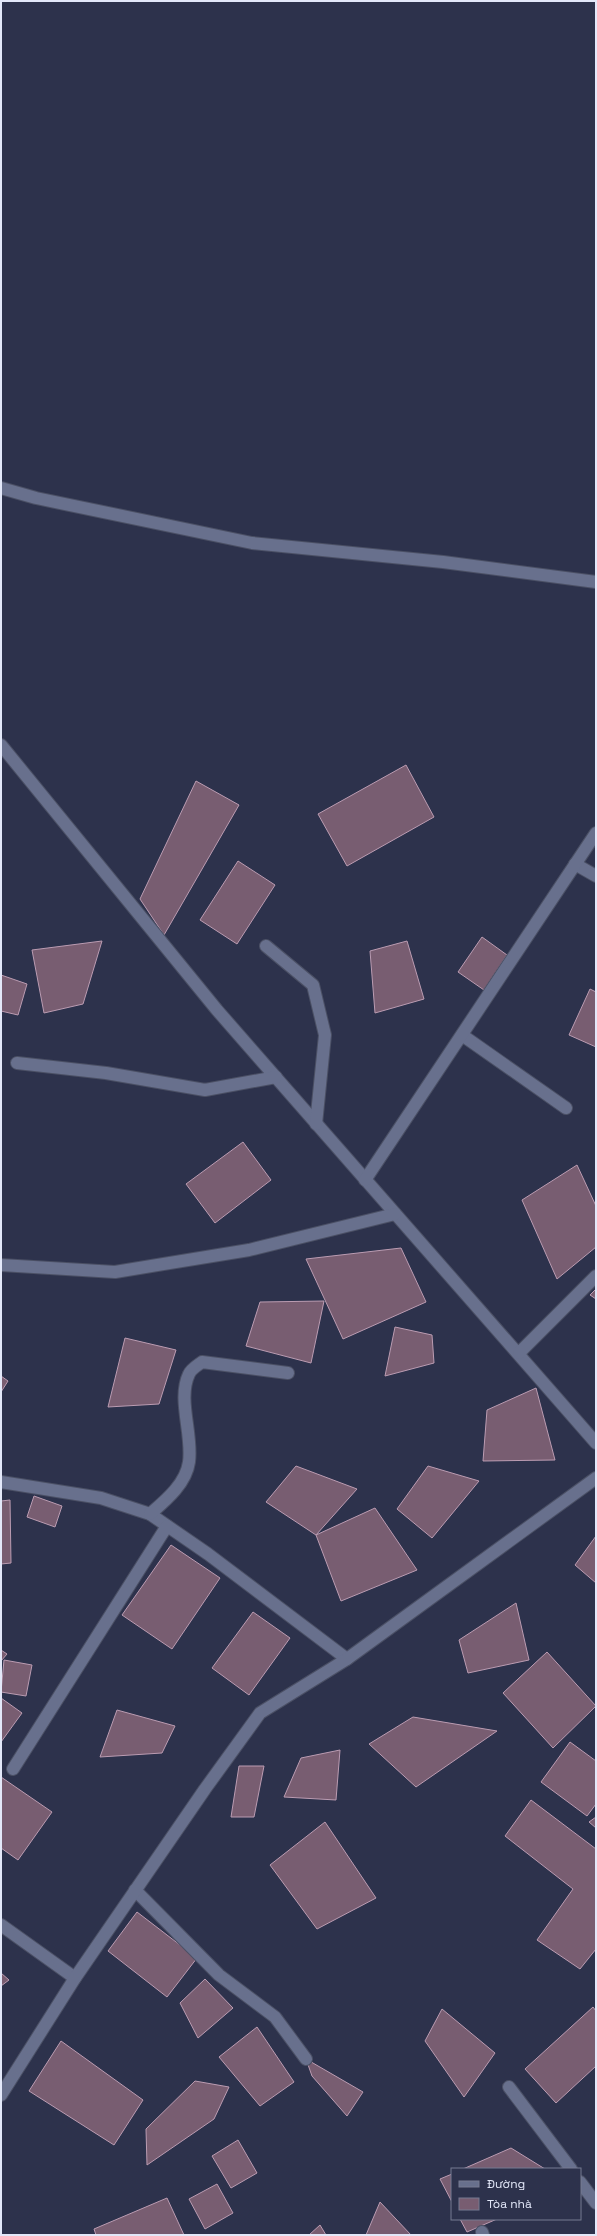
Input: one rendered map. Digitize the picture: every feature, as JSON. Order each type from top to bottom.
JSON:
[{"type":"street","points":[[1,488],[36,498],[252,543],[443,562],[596,582]]},
{"type":"street","points":[[1,745],[217,1010],[596,1443]]},
{"type":"street","points":[[365,1180],[596,833]]},
{"type":"street","points":[[575,864],[596,876]]},
{"type":"street","points":[[266,946],[312,985],[324,1035],[316,1124]]},
{"type":"street","points":[[462,1035],[566,1108]]},
{"type":"street","points":[[17,1063],[106,1073],[205,1090],[276,1077]]},
{"type":"street","points":[[1,1265],[115,1272],[249,1250],[394,1214]]},
{"type":"street","points":[[518,1353],[596,1276]]},
{"type":"street","points":[[150,1514],[175,1492],[189,1463],[189,1427],[184,1393],[189,1373],[202,1362],[288,1373]]},
{"type":"street","points":[[1,2095],[75,1978],[260,1713],[347,1659],[596,1478]]},
{"type":"street","points":[[1,1482],[101,1498],[150,1514],[208,1554],[347,1659]]},
{"type":"street","points":[[13,1769],[167,1526]]},
{"type":"street","points":[[135,1890],[219,1975],[275,2017],[306,2058]]},
{"type":"street","points":[[1,1925],[75,1978]]},
{"type":"street","points":[[509,2087],[570,2168]]},
{"type":"street","points":[[581,2183],[596,2203]]},
{"type":"building","points":[[406,765],[434,817],[347,866],[318,814]]},
{"type":"building","points":[[196,781],[239,805],[164,935],[140,899]]},
{"type":"building","points":[[238,861],[275,885],[237,944],[200,920]]},
{"type":"building","points":[[482,937],[507,955],[484,990],[458,972]]},
{"type":"building","points":[[102,941],[83,1004],[44,1013],[32,950]]},
{"type":"building","points":[[407,941],[424,999],[375,1013],[370,951]]},
{"type":"building","points":[[1,975],[27,984],[18,1015],[1,1011]]},
{"type":"building","points":[[590,989],[596,992],[596,1047],[569,1035]]},
{"type":"building","points":[[243,1142],[271,1180],[215,1223],[186,1184]]},
{"type":"building","points":[[577,1165],[596,1206],[596,1247],[557,1279],[522,1200]]},
{"type":"building","points":[[401,1248],[426,1302],[343,1339],[306,1259]]},
{"type":"building","points":[[596,1289],[596,1299],[590,1295]]},
{"type":"building","points":[[324,1301],[311,1363],[246,1346],[260,1302]]},
{"type":"building","points":[[395,1327],[432,1335],[434,1363],[385,1376]]},
{"type":"building","points":[[125,1338],[176,1350],[159,1404],[108,1407]]},
{"type":"building","points":[[1,1376],[8,1381],[1,1392]]},
{"type":"building","points":[[536,1388],[555,1460],[483,1461],[487,1410]]},
{"type":"building","points":[[296,1466],[357,1489],[316,1535],[266,1502]]},
{"type":"building","points":[[428,1466],[479,1481],[432,1538],[397,1509]]},
{"type":"building","points":[[34,1496],[62,1506],[55,1527],[27,1517]]},
{"type":"building","points":[[10,1500],[11,1563],[1,1564],[1,1501]]},
{"type":"building","points":[[375,1508],[417,1570],[341,1601],[316,1535]]},
{"type":"building","points":[[596,1536],[596,1583],[575,1565]]},
{"type":"building","points":[[171,1545],[220,1578],[172,1649],[122,1615]]},
{"type":"building","points":[[516,1603],[529,1660],[468,1673],[459,1640]]},
{"type":"building","points":[[253,1612],[290,1638],[249,1695],[212,1668]]},
{"type":"building","points":[[1,1650],[7,1654],[1,1661]]},
{"type":"building","points":[[547,1652],[596,1706],[553,1748],[503,1693]]},
{"type":"building","points":[[4,1660],[32,1665],[26,1696],[1,1692]]},
{"type":"building","points":[[1,1698],[22,1713],[1,1742]]},
{"type":"building","points":[[117,1710],[175,1726],[162,1753],[100,1757]]},
{"type":"building","points":[[413,1717],[497,1731],[416,1787],[369,1744]]},
{"type":"building","points":[[570,1742],[596,1761],[596,1804],[587,1816],[541,1782]]},
{"type":"building","points":[[340,1750],[336,1800],[284,1797],[301,1758]]},
{"type":"building","points":[[239,1766],[264,1766],[254,1817],[231,1817]]},
{"type":"building","points":[[1,1777],[52,1812],[18,1860],[1,1848]]},
{"type":"building","points":[[531,1800],[596,1849],[596,1949],[580,1969],[537,1940],[573,1889],[505,1836]]},
{"type":"building","points":[[596,1817],[596,1828],[589,1822]]},
{"type":"building","points":[[325,1822],[376,1898],[317,1929],[270,1865]]},
{"type":"building","points":[[137,1912],[197,1958],[167,1997],[108,1951]]},
{"type":"building","points":[[1,1973],[9,1980],[1,1986]]},
{"type":"building","points":[[205,1979],[233,2008],[198,2038],[180,2003]]},
{"type":"building","points":[[593,2007],[596,2011],[596,2066],[556,2103],[525,2069]]},
{"type":"building","points":[[442,2009],[495,2053],[464,2097],[425,2041]]},
{"type":"building","points":[[257,2027],[294,2082],[260,2106],[219,2057]]},
{"type":"building","points":[[61,2041],[143,2100],[114,2145],[29,2091]]},
{"type":"building","points":[[306,2059],[363,2092],[347,2116],[312,2076]]},
{"type":"building","points":[[195,2081],[229,2087],[214,2119],[147,2165],[146,2129]]},
{"type":"building","points":[[238,2140],[257,2173],[231,2188],[212,2156]]},
{"type":"building","points":[[511,2148],[543,2168],[465,2168]]},
{"type":"building","points":[[451,2174],[451,2200],[440,2179]]},
{"type":"building","points":[[217,2184],[233,2213],[205,2229],[189,2199]]},
{"type":"building","points":[[167,2198],[184,2235],[96,2235],[94,2229]]},
{"type":"building","points":[[380,2202],[411,2235],[366,2235]]},
{"type":"building","points":[[461,2220],[495,2220],[467,2232]]},
{"type":"building","points":[[320,2225],[326,2235],[309,2235]]}]
